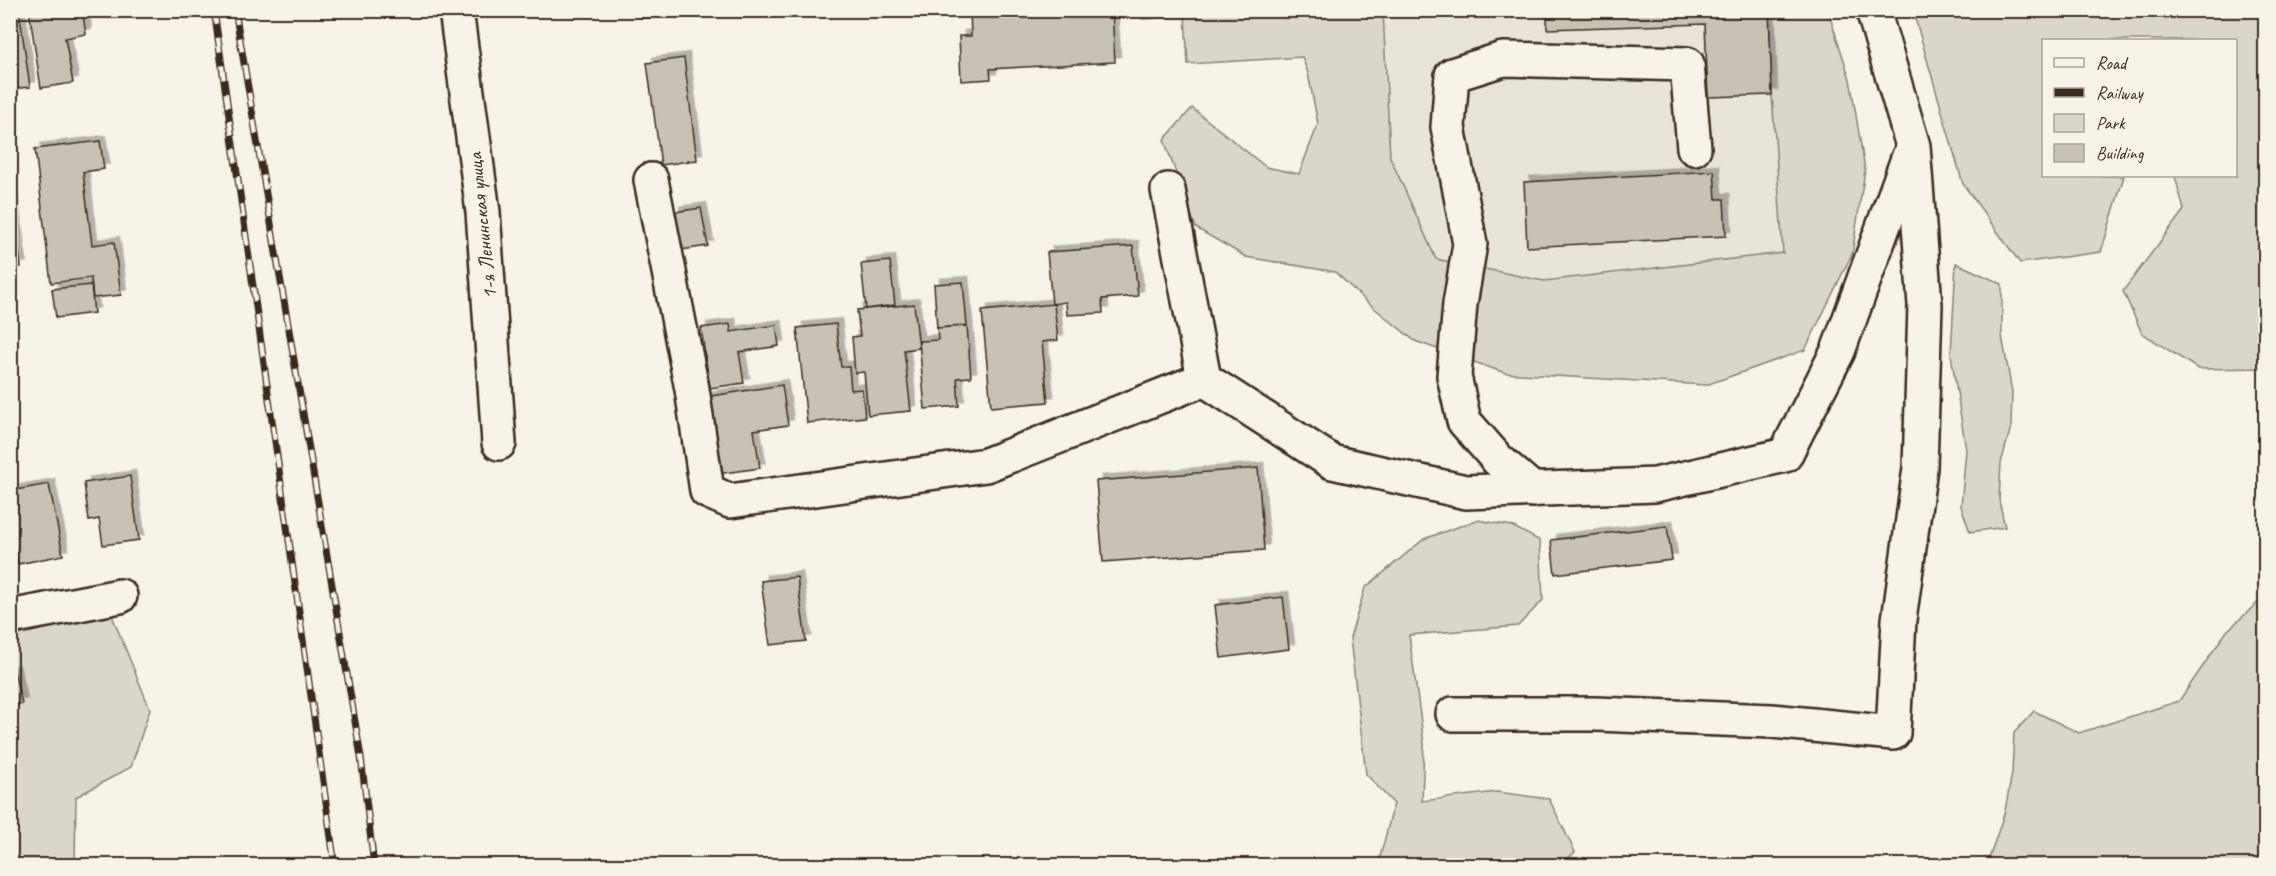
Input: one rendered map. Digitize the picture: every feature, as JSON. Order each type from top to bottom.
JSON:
[{"type":"street","name":"1-я Ленинская улица","points":[[456,10],[483,212],[500,443]]},
{"type":"street","points":[[1453,714],[1596,714],[1772,721],[1893,733],[1899,620],[1920,457],[1925,305],[1913,146],[1873,10]]},
{"type":"street","points":[[1533,490],[1498,460],[1464,421],[1454,376],[1460,304],[1470,244],[1448,128],[1452,75],[1503,59],[1687,64],[1694,148]]},
{"type":"street","points":[[1167,190],[1204,379],[1332,462],[1466,492],[1655,484],[1785,455],[1838,351],[1913,146]]},
{"type":"street","points":[[651,180],[692,389],[707,491],[730,501],[986,465],[1204,379]]},
{"type":"street","points":[[10,617],[120,596]]},
{"type":"shaded area","points":[[1383,11],[1769,11],[1772,95],[1783,254],[1544,281],[1437,259],[1390,157]]},
{"type":"green space","points":[[1141,11],[1383,11],[1390,157],[1436,259],[1544,281],[1783,253],[1772,95],[1769,11],[1828,11],[1850,79],[1865,170],[1852,254],[1805,350],[1706,385],[1505,373],[1415,341],[1368,303],[1335,272],[1246,257],[1196,228],[1164,140],[1192,108],[1266,167],[1299,174],[1318,124],[1308,73],[1302,57],[1188,64],[1185,16],[1142,19]]},
{"type":"green space","points":[[1913,11],[2265,11],[2265,368],[2198,369],[2142,333],[2123,291],[2184,210],[2175,177],[2237,177],[2237,39],[2042,39],[2042,177],[2124,177],[2101,252],[2020,263],[1963,184]]},
{"type":"green space","points":[[1956,263],[2002,284],[2002,336],[2012,392],[2011,427],[2001,463],[1999,500],[2005,527],[1970,532],[1961,506],[1966,450],[1951,354]]},
{"type":"green space","points":[[1477,520],[1512,526],[1540,541],[1543,600],[1518,626],[1409,635],[1424,744],[1422,801],[1497,792],[1549,799],[1575,852],[1560,865],[1378,865],[1394,804],[1366,774],[1350,638],[1365,588],[1424,539]]},
{"type":"green space","points":[[2265,596],[2265,865],[1990,865],[1989,859],[2005,811],[2012,773],[2014,733],[2034,711],[2079,733],[2179,701],[2227,631]]},
{"type":"green space","points":[[111,613],[150,709],[131,767],[76,797],[75,865],[11,865],[10,637]]},
{"type":"building","points":[[10,10],[19,10],[30,87],[10,89]]},
{"type":"building","points":[[29,10],[82,10],[86,34],[65,38],[73,83],[41,88]]},
{"type":"building","points":[[641,10],[684,10],[685,15],[642,18]]},
{"type":"building","points":[[970,10],[1112,10],[1115,62],[990,69],[991,79],[961,81],[959,36],[971,36]]},
{"type":"building","points":[[1547,10],[1769,10],[1772,95],[1708,97],[1705,24],[1547,29]]},
{"type":"building","points":[[684,58],[697,160],[661,165],[647,63]]},
{"type":"building","points":[[100,141],[104,169],[83,172],[92,245],[114,242],[121,295],[93,298],[91,278],[51,283],[35,149]]},
{"type":"building","points":[[1714,171],[1716,199],[1724,199],[1726,236],[1527,247],[1524,182]]},
{"type":"building","points":[[10,187],[21,267],[10,269]]},
{"type":"building","points":[[701,208],[708,246],[681,250],[674,212]]},
{"type":"building","points":[[1133,246],[1138,296],[1102,299],[1103,313],[1067,315],[1066,302],[1052,304],[1047,252]]},
{"type":"building","points":[[890,261],[895,305],[866,309],[861,264]]},
{"type":"building","points":[[963,282],[967,326],[937,328],[934,284]]},
{"type":"building","points":[[91,285],[94,313],[56,318],[52,289]]},
{"type":"building","points":[[914,304],[919,348],[904,350],[911,411],[868,415],[864,372],[855,373],[852,337],[860,336],[857,310]]},
{"type":"building","points":[[1054,304],[1058,340],[1042,342],[1048,402],[991,407],[982,311]]},
{"type":"building","points":[[730,324],[731,332],[776,325],[779,346],[739,352],[744,383],[710,388],[701,328]]},
{"type":"building","points":[[836,324],[841,367],[849,367],[851,390],[862,389],[865,417],[807,423],[797,328]]},
{"type":"building","points":[[967,326],[971,377],[957,378],[959,406],[925,409],[919,341],[938,340],[937,328]]},
{"type":"building","points":[[782,385],[788,425],[754,430],[760,468],[717,474],[705,397]]},
{"type":"building","points":[[1258,468],[1264,550],[1103,562],[1096,481]]},
{"type":"building","points":[[130,476],[139,540],[103,545],[99,519],[89,521],[84,483]]},
{"type":"building","points":[[49,484],[63,555],[18,564],[10,525],[10,491]]},
{"type":"building","points":[[1667,526],[1672,560],[1555,574],[1551,540]]},
{"type":"building","points":[[797,577],[806,641],[770,645],[761,581]]},
{"type":"building","points":[[1283,597],[1289,649],[1221,658],[1215,605]]},
{"type":"building","points":[[10,671],[14,671],[22,704],[10,706]]},
{"type":"railway","points":[[214,10],[335,866]]},
{"type":"railway","points":[[235,10],[361,757],[374,866]]}]
